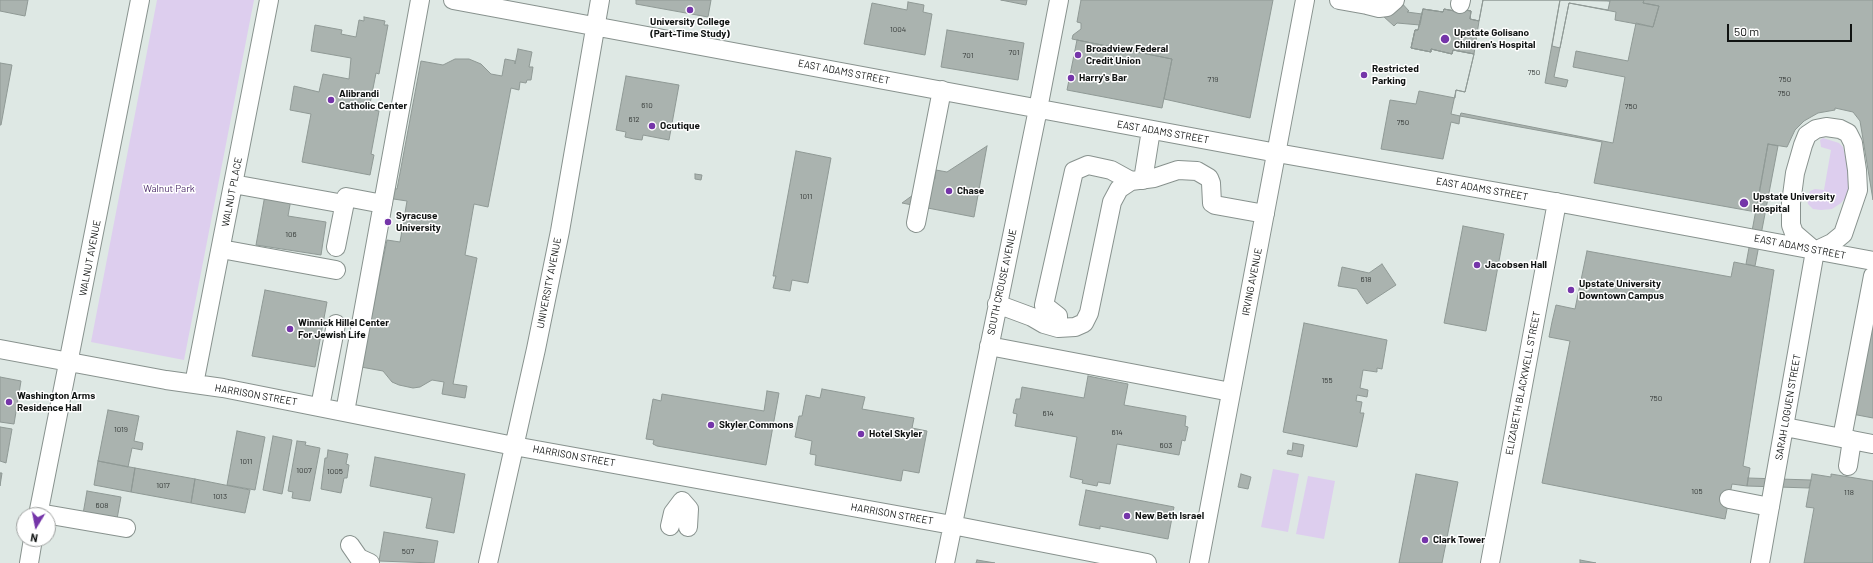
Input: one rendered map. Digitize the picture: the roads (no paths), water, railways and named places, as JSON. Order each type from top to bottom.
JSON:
[{"type":"street","name":"WALNUT AVENUE","points":[[39,507],[140,0]]},
{"type":"street","name":"WALNUT PLACE","points":[[194,384],[269,0]]},
{"type":"street","points":[[345,412],[420,0]]},
{"type":"street","name":"EAST ADAMS STREET","points":[[453,0],[1151,130],[1558,202],[1873,261]]},
{"type":"street","name":"UNIVERSITY AVENUE","points":[[488,563],[560,230],[600,0]]},
{"type":"street","name":"SOUTH CROUSE AVENUE","points":[[945,563],[1059,0]]},
{"type":"street","name":"IRVING AVENUE","points":[[1198,563],[1305,0]]},
{"type":"street","points":[[1339,0],[1366,3],[1379,8],[1387,7],[1395,0]]},
{"type":"street","points":[[916,223],[942,90]]},
{"type":"street","points":[[1826,127],[1840,129],[1848,133],[1853,143],[1858,190],[1843,234],[1832,243],[1815,251],[1794,233],[1791,226],[1795,173],[1807,135],[1816,129],[1826,127]]},
{"type":"street","points":[[1137,181],[1151,130]]},
{"type":"street","points":[[1058,328],[1058,316],[1044,305],[1074,171],[1088,166],[1111,170],[1137,181]]},
{"type":"street","points":[[997,304],[1032,317],[1044,324],[1058,328],[1075,327],[1084,323],[1087,318],[1112,202],[1120,189],[1137,181],[1160,177],[1178,170],[1197,171],[1208,178],[1211,183],[1212,202],[1215,205],[1265,214]]},
{"type":"street","points":[[233,184],[344,204]]},
{"type":"street","points":[[336,246],[346,197],[383,204]]},
{"type":"street","name":"ELIZABETH BLACKWELL STREET","points":[[1490,563],[1558,202]]},
{"type":"street","points":[[221,249],[336,270]]},
{"type":"street","name":"SARAH LOGUEN STREET","points":[[1760,563],[1815,251]]},
{"type":"street","points":[[1848,466],[1847,439],[1873,276]]},
{"type":"street","points":[[320,407],[336,324]]},
{"type":"street","points":[[988,346],[1231,392]]},
{"type":"street","name":"HARRISON STREET","points":[[0,349],[320,407],[514,446],[952,524],[1148,563]]},
{"type":"street","points":[[1785,427],[1872,444]]},
{"type":"street","points":[[1729,499],[1770,507]]},
{"type":"street","points":[[56,517],[126,528]]},
{"type":"street","points":[[350,545],[359,558],[370,563]]},
{"type":"street","points":[[29,563],[32,547]]},
{"type":"place","name":"University College (Part-Time Study)","points":[[690,10]]},
{"type":"place","name":"Upstate Golisano Children's Hospital","points":[[1445,39]]},
{"type":"place","name":"Broadview Federal Credit Union","points":[[1078,55]]},
{"type":"place","name":"Restricted Parking","points":[[1364,75]]},
{"type":"place","name":"Harry's Bar","points":[[1071,78]]},
{"type":"place","name":"Alibrandi Catholic Center","points":[[331,100]]},
{"type":"place","name":"Ocutique","points":[[652,126]]},
{"type":"place","name":"Chase","points":[[949,191]]},
{"type":"place","name":"Upstate University Hospital","points":[[1744,203]]},
{"type":"place","name":"Syracuse University","points":[[388,222]]},
{"type":"place","name":"Jacobsen Hall","points":[[1477,265]]},
{"type":"place","name":"Upstate University Downtown Campus","points":[[1571,290]]},
{"type":"place","name":"Winnick Hillel Center For Jewish Life","points":[[290,329]]},
{"type":"place","name":"Washington Arms Residence Hall","points":[[9,402]]},
{"type":"place","name":"Skyler Commons","points":[[711,425]]},
{"type":"place","name":"Hotel Skyler","points":[[861,434]]},
{"type":"place","name":"New Beth Israel","points":[[1127,516]]},
{"type":"place","name":"Clark Tower","points":[[1425,540]]},
{"type":"park label","name":"Walnut Park","points":[[169,189]]}]
